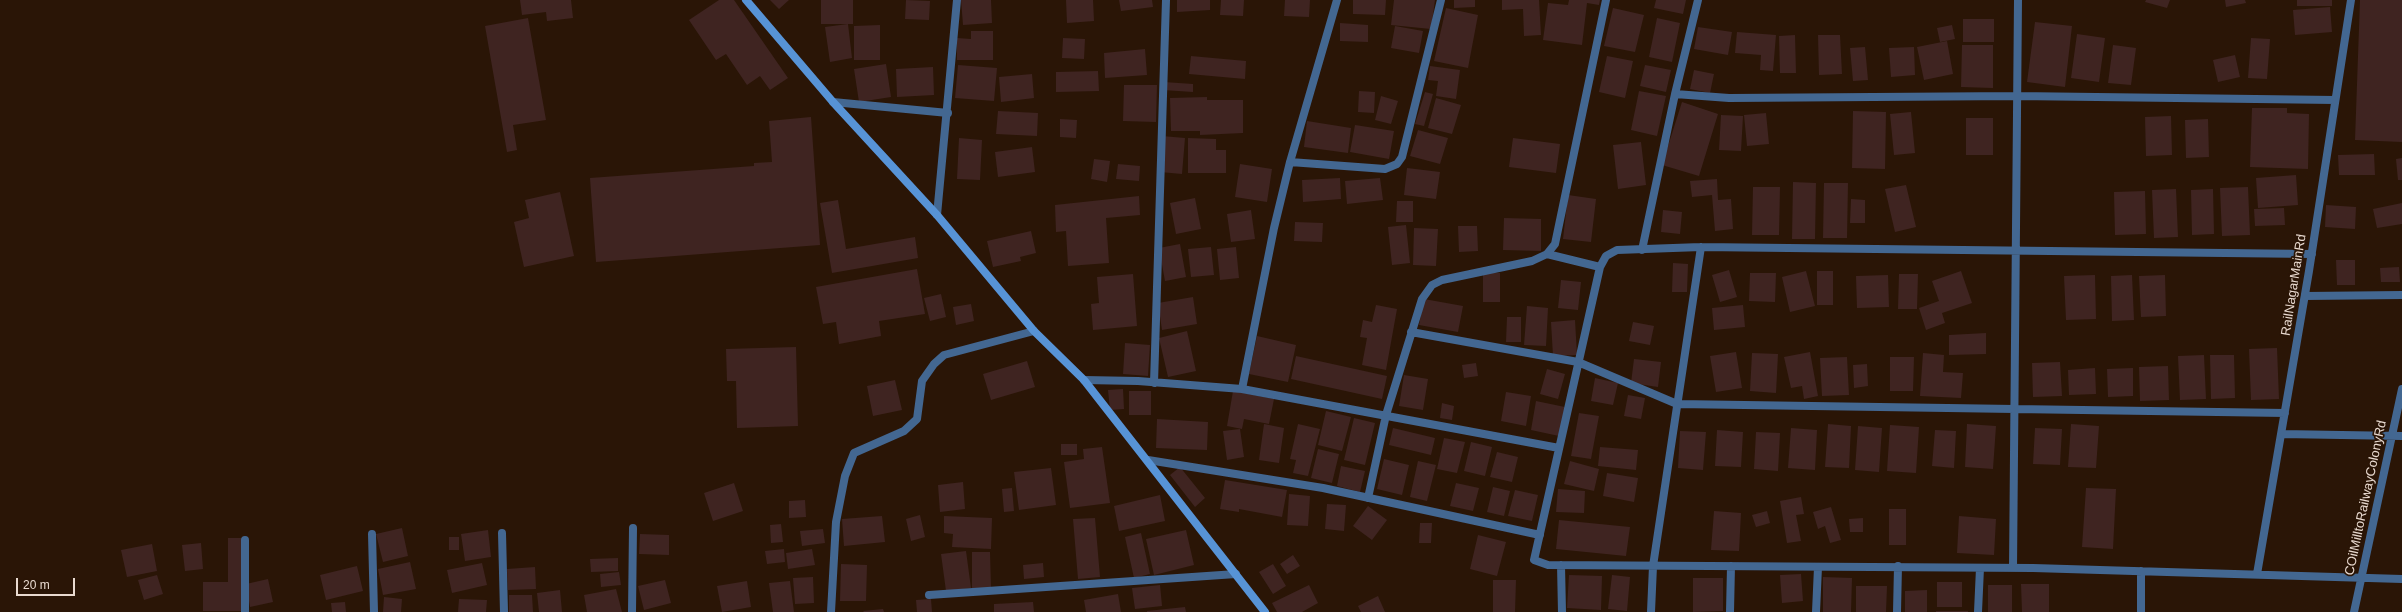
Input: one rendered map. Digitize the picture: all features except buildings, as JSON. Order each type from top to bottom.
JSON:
[{"type":"main road","points":[[746,0],[833,102],[938,215],[1034,331],[1084,380],[1148,460],[1265,612]]},
{"type":"street","points":[[938,215],[957,0]]},
{"type":"street","points":[[1154,383],[1166,0]]},
{"type":"street","points":[[1242,389],[1274,228],[1290,162],[1337,0]]},
{"type":"street","points":[[1290,162],[1385,169],[1397,164],[1402,157],[1440,0]]},
{"type":"street","points":[[1368,498],[1386,415],[1422,299],[1432,284],[1442,280],[1532,261],[1547,254],[1555,244],[1606,0]]},
{"type":"street","points":[[1642,250],[1675,94],[1698,0]]},
{"type":"street","points":[[2013,568],[2018,0]]},
{"type":"street","name":"RailNagarMainRd","points":[[2257,574],[2312,254],[2351,0]]},
{"type":"street","points":[[1675,94],[1729,98],[2017,96],[2335,100]]},
{"type":"street","points":[[833,102],[948,113]]},
{"type":"street","points":[[1651,612],[1653,566],[1701,247]]},
{"type":"street","points":[[2312,254],[1701,247],[1616,250],[1606,256],[1600,268],[1534,560],[1548,565],[1818,567],[1898,566],[2141,571],[2402,579]]},
{"type":"street","points":[[1547,254],[1600,268]]},
{"type":"street","points":[[2305,296],[2402,295]]},
{"type":"street","points":[[831,612],[836,522],[845,476],[854,453],[904,431],[917,419],[922,381],[934,364],[944,355],[1034,331]]},
{"type":"street","points":[[1411,332],[1578,362],[1677,404],[2285,413]]},
{"type":"street","points":[[1084,380],[1242,389],[1559,448]]},
{"type":"street","name":"COilMilltoRailwayColonyRd","points":[[2354,612],[2402,389]]},
{"type":"street","points":[[2281,434],[2402,436]]},
{"type":"street","points":[[1148,460],[1323,488],[1540,536]]},
{"type":"street","points":[[632,612],[633,528]]},
{"type":"street","points":[[502,533],[504,612]]},
{"type":"street","points":[[372,534],[374,612]]},
{"type":"street","points":[[245,540],[245,612]]},
{"type":"street","points":[[1561,565],[1562,612]]},
{"type":"street","points":[[1730,612],[1731,566]]},
{"type":"street","points":[[1897,612],[1898,566]]},
{"type":"street","points":[[1816,612],[1818,567]]},
{"type":"street","points":[[1978,612],[1980,568]]},
{"type":"street","points":[[2141,571],[2141,612]]},
{"type":"street","points":[[929,595],[1236,574]]}]
